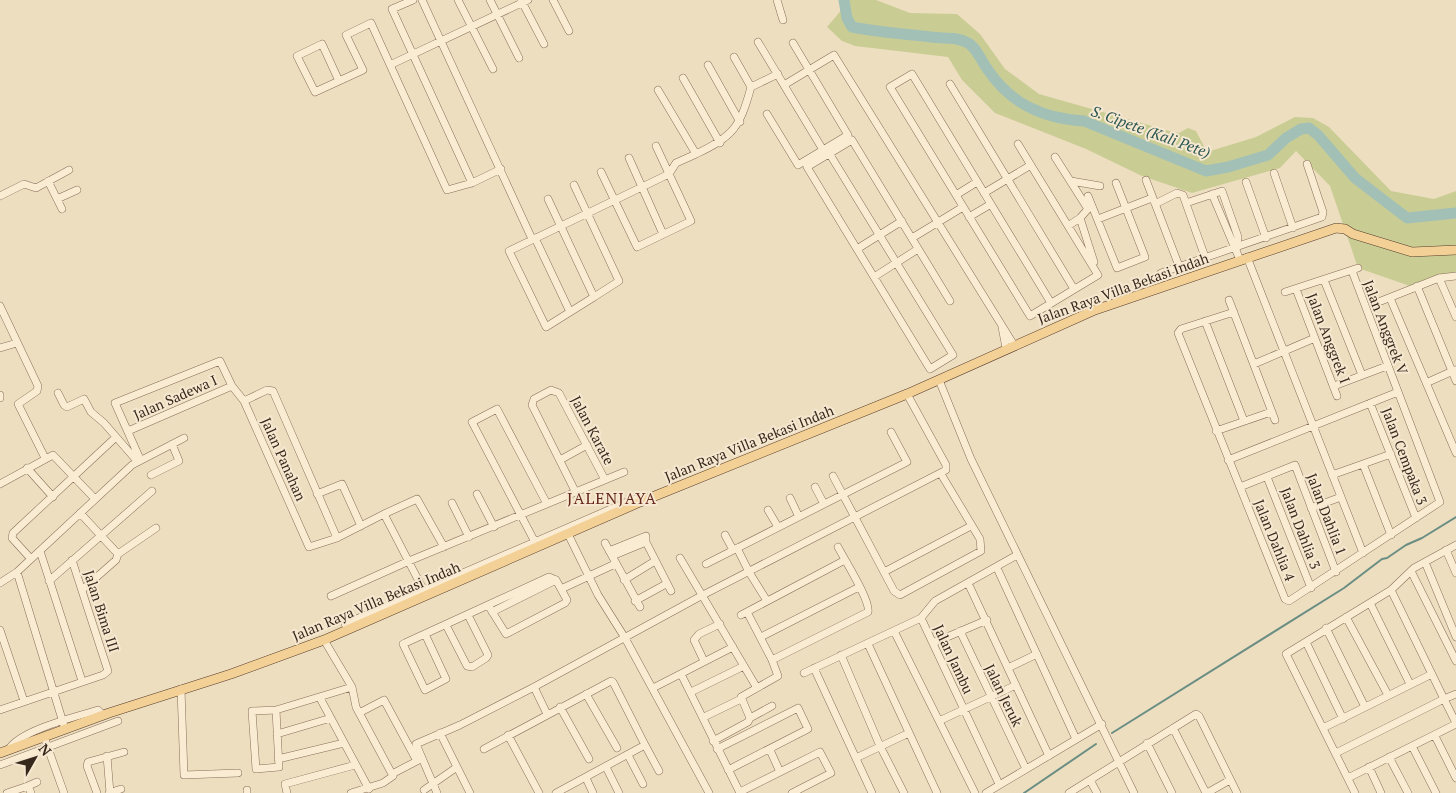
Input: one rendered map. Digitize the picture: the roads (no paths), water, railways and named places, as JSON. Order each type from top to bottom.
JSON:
[{"type":"main road","name":"Jalan Raya Villa Bekasi Indah","points":[[4,751],[44,736],[63,725],[106,714],[324,640],[425,593],[537,545],[568,534],[640,502],[907,394],[1010,346],[1095,310],[1244,258],[1336,228],[1346,229],[1353,234],[1412,252],[1454,252]]},
{"type":"street","points":[[413,0],[392,9],[472,182]]},
{"type":"street","points":[[422,0],[570,312]]},
{"type":"street","points":[[458,0],[493,69]]},
{"type":"street","points":[[490,0],[520,58]]},
{"type":"street","points":[[553,0],[570,31]]},
{"type":"street","points":[[777,0],[783,20]]},
{"type":"street","points":[[390,65],[442,42],[524,1],[544,44]]},
{"type":"street","points":[[339,81],[322,44],[297,56],[315,92],[339,81],[363,70],[346,35],[371,23],[447,190],[472,182],[501,169]]},
{"type":"street","points":[[758,42],[784,85],[826,152],[879,235],[953,355],[930,369],[807,167],[826,152],[848,135],[793,44]]},
{"type":"street","points":[[784,85],[834,55],[1002,327],[1010,346]]},
{"type":"street","points":[[734,57],[751,87]]},
{"type":"street","points":[[708,65],[740,122]]},
{"type":"street","points":[[574,185],[587,213],[618,281],[546,327],[509,251],[534,238],[560,226],[587,213],[614,200],[669,174],[676,163],[720,143],[740,122],[751,87],[778,74]]},
{"type":"street","points":[[1051,303],[912,74],[890,87],[1030,316],[1098,275]]},
{"type":"street","points":[[683,78],[720,143]]},
{"type":"street","points":[[950,84],[1074,289]]},
{"type":"street","points":[[658,90],[696,154]]},
{"type":"street","points":[[767,114],[798,165],[852,140],[950,301]]},
{"type":"street","points":[[1018,144],[1098,275]]},
{"type":"street","points":[[601,172],[636,247],[691,221],[656,146]]},
{"type":"street","points":[[1055,157],[1070,181],[1084,196],[1098,219],[1117,268],[1145,257],[1116,183]]},
{"type":"street","points":[[629,158],[663,234]]},
{"type":"street","points":[[984,193],[1031,164]]},
{"type":"street","points":[[1161,273],[1318,219],[1323,215],[1307,164]]},
{"type":"street","points":[[0,196],[24,184],[36,188],[69,170]]},
{"type":"street","points":[[1274,174],[1293,228]]},
{"type":"street","points":[[1146,180],[1179,266]]},
{"type":"street","points":[[48,181],[62,209]]},
{"type":"street","points":[[1070,181],[1100,186],[1084,196]]},
{"type":"street","points":[[956,195],[978,182]]},
{"type":"street","points":[[1246,182],[1266,238]]},
{"type":"street","points":[[57,199],[78,190]]},
{"type":"street","points":[[1186,203],[1221,190],[1238,237],[1237,248]]},
{"type":"street","points":[[1098,219],[1126,208],[1180,193],[1183,195],[1205,257]]},
{"type":"street","points":[[1212,194],[1230,238],[1244,258],[1363,553]]},
{"type":"street","points":[[1068,226],[1080,218],[1088,209],[1084,196]]},
{"type":"street","points":[[548,200],[594,297]]},
{"type":"street","points":[[969,217],[991,204]]},
{"type":"street","points":[[910,236],[962,205]]},
{"type":"street","points":[[1080,218],[1098,275]]},
{"type":"street","points":[[857,249],[902,221]]},
{"type":"street","points":[[874,277],[918,249]]},
{"type":"street","name":"Jalan Anggrek V","points":[[1324,280],[1355,270],[1387,366],[1440,502],[1416,518]]},
{"type":"street","points":[[1381,301],[1439,278],[1456,276]]},
{"type":"street","points":[[1439,278],[1456,318]]},
{"type":"street","points":[[1285,292],[1324,280],[1362,374]]},
{"type":"street","points":[[1416,286],[1454,371],[1456,381]]},
{"type":"street","name":"Jalan Anggrek I","points":[[1296,289],[1337,396]]},
{"type":"street","points":[[1390,298],[1456,453]]},
{"type":"street","points":[[1229,300],[1275,420]]},
{"type":"street","points":[[0,306],[39,388],[18,406],[45,458]]},
{"type":"street","points":[[1234,312],[1205,321],[1244,421]]},
{"type":"street","name":"Jalan Dahlia 4","points":[[1205,321],[1181,329],[1178,333],[1216,431],[1288,602],[1311,588]]},
{"type":"street","points":[[1254,364],[1315,338]]},
{"type":"street","points":[[0,348],[17,343]]},
{"type":"street","name":"Jalan Panahan","points":[[128,432],[115,404],[218,361],[221,362],[232,386],[244,401],[308,546],[313,548],[337,538]]},
{"type":"street","points":[[1334,386],[1387,366]]},
{"type":"street","points":[[1426,383],[1454,371]]},
{"type":"street","points":[[939,380],[971,460],[1102,724],[1134,793]]},
{"type":"street","name":"Jalan Sadewa I","points":[[128,432],[232,386]]},
{"type":"street","points":[[244,401],[267,390],[273,391],[337,538],[417,499],[444,547]]},
{"type":"street","name":"Jalan Karate","points":[[560,460],[532,402],[551,390],[559,393],[604,478]]},
{"type":"street","points":[[1228,460],[1398,392]]},
{"type":"street","points":[[58,393],[64,405],[68,407],[77,400],[84,399],[91,412],[139,460]]},
{"type":"street","points":[[437,793],[416,746],[440,732],[460,725],[534,687],[701,596],[941,474],[947,467],[907,394]]},
{"type":"street","name":"Jalan Cempaka 3","points":[[1370,403],[1416,518]]},
{"type":"street","points":[[547,504],[496,409],[471,423],[537,545],[634,499]]},
{"type":"street","points":[[1216,431],[1271,412]]},
{"type":"street","points":[[128,432],[139,460]]},
{"type":"street","points":[[706,564],[907,462],[891,432]]},
{"type":"street","points":[[30,559],[12,538],[12,533],[116,437]]},
{"type":"street","points":[[0,583],[17,572],[94,499],[139,460],[184,438]]},
{"type":"street","points":[[151,475],[179,460],[172,444]]},
{"type":"street","points":[[575,491],[560,460],[587,445]]},
{"type":"street","points":[[1332,475],[1390,454]]},
{"type":"street","points":[[0,484],[45,458],[56,456],[94,499]]},
{"type":"street","points":[[1363,464],[1391,535]]},
{"type":"street","name":"Jalan Dahlia 1","points":[[1268,477],[1295,465],[1336,572]]},
{"type":"street","points":[[27,468],[53,497]]},
{"type":"street","points":[[331,596],[604,478],[624,472]]},
{"type":"street","points":[[833,476],[854,518],[898,595],[979,553],[982,547],[982,543],[941,474]]},
{"type":"street","points":[[1240,487],[1268,477]]},
{"type":"street","name":"Jalan Dahlia 3","points":[[1268,477],[1311,588]]},
{"type":"street","points":[[317,494],[342,484],[361,526]]},
{"type":"street","points":[[815,487],[824,504]]},
{"type":"street","points":[[50,581],[152,491]]},
{"type":"street","points":[[477,494],[494,527]]},
{"type":"street","points":[[1311,508],[1341,496]]},
{"type":"street","points":[[790,498],[799,517]]},
{"type":"street","points":[[452,503],[469,537]]},
{"type":"street","points":[[768,510],[778,527]]},
{"type":"street","points":[[80,513],[118,554]]},
{"type":"street","points":[[345,624],[425,593],[384,514]]},
{"type":"street","points":[[1311,588],[1416,518]]},
{"type":"street","points":[[884,572],[971,526]]},
{"type":"street","points":[[82,590],[116,560],[118,554],[156,528]]},
{"type":"street","points":[[568,534],[587,575],[653,688],[709,793]]},
{"type":"street","points":[[725,534],[767,601]]},
{"type":"street","points":[[610,553],[646,542],[671,591]]},
{"type":"street","points":[[605,543],[635,601],[640,607]]},
{"type":"street","points":[[1355,793],[1286,657],[1288,653],[1326,628],[1391,590],[1411,571],[1456,545]]},
{"type":"street","points":[[772,660],[868,612],[869,608],[838,547]]},
{"type":"street","points":[[1446,550],[1456,573]]},
{"type":"street","points":[[40,551],[82,681]]},
{"type":"street","points":[[804,673],[921,618],[934,601],[997,568],[1017,555]]},
{"type":"street","points":[[680,558],[757,688]]},
{"type":"street","name":"Jalan Bima III","points":[[0,710],[103,675],[108,668],[72,560]]},
{"type":"street","points":[[704,717],[741,699],[778,676],[760,637],[744,613],[845,560]]},
{"type":"street","points":[[624,580],[655,561]]},
{"type":"street","points":[[1425,562],[1456,637]]},
{"type":"street","points":[[561,589],[587,575],[615,564]]},
{"type":"street","points":[[997,568],[1076,739]]},
{"type":"street","points":[[1411,571],[1456,662]]},
{"type":"street","points":[[4,751],[16,740],[63,725],[17,572]]},
{"type":"street","points":[[425,634],[446,679],[425,690],[403,646],[405,642],[549,577],[556,580],[567,600],[566,603],[506,634],[488,605]]},
{"type":"street","points":[[492,612],[556,580]]},
{"type":"street","points":[[968,583],[987,620],[1049,756]]},
{"type":"street","points":[[635,601],[666,584]]},
{"type":"street","points":[[760,637],[859,587]]},
{"type":"street","points":[[1348,778],[1456,724],[1391,590]]},
{"type":"street","points":[[1370,603],[1410,684]]},
{"type":"street","points":[[446,624],[467,666],[472,667],[488,655],[468,615]]},
{"type":"street","points":[[1346,617],[1388,696]]},
{"type":"street","name":"Jalan Jambu","points":[[921,618],[999,784]]},
{"type":"street","points":[[933,643],[987,620]]},
{"type":"street","points":[[704,661],[694,640],[700,634],[720,624]]},
{"type":"street","points":[[1326,628],[1365,707]]},
{"type":"street","points":[[0,630],[24,701]]},
{"type":"street","points":[[894,631],[975,793]]},
{"type":"street","name":"Jalan Jeruk","points":[[960,632],[1026,768]]},
{"type":"street","points":[[324,640],[352,687],[360,713],[392,774]]},
{"type":"street","points":[[1306,642],[1343,719]]},
{"type":"street","points":[[1448,645],[1456,642]]},
{"type":"street","points":[[868,644],[937,793]]},
{"type":"street","points":[[653,688],[733,646]]},
{"type":"street","points":[[1008,668],[1037,654]]},
{"type":"street","points":[[841,655],[880,746],[904,793]]},
{"type":"street","points":[[691,692],[744,666]]},
{"type":"street","points":[[814,668],[872,793]]},
{"type":"street","points":[[681,674],[704,717],[713,741],[740,793],[820,752],[831,773],[792,793]]},
{"type":"street","points":[[1323,728],[1432,674]]},
{"type":"street","points":[[484,749],[560,707],[613,682],[659,771]]},
{"type":"street","points":[[939,721],[1016,685]]},
{"type":"street","points":[[276,710],[279,767],[256,769],[252,712],[276,710],[352,687]]},
{"type":"street","points":[[534,687],[547,714]]},
{"type":"street","points":[[181,689],[184,775],[238,773]]},
{"type":"street","points":[[586,694],[617,748]]},
{"type":"street","points":[[1336,753],[1456,694]]},
{"type":"street","points":[[320,698],[369,789]]},
{"type":"street","points":[[741,699],[750,718]]},
{"type":"street","points":[[351,793],[369,789],[383,783],[393,776],[392,774],[417,761],[384,700],[360,713]]},
{"type":"street","points":[[713,741],[748,722],[750,718],[772,706]]},
{"type":"street","points":[[560,707],[589,759]]},
{"type":"street","points":[[717,749],[798,708],[808,730],[728,770]]},
{"type":"street","points":[[106,714],[110,724]]},
{"type":"street","points":[[1069,793],[1194,714],[1198,715],[1237,793]]},
{"type":"street","points":[[277,734],[331,718]]},
{"type":"street","points":[[0,765],[118,721]]},
{"type":"street","points":[[986,793],[1102,724]]},
{"type":"street","points":[[1173,728],[1206,793],[1230,780]]},
{"type":"street","points":[[440,732],[470,793]]},
{"type":"street","points":[[856,758],[910,733]]},
{"type":"street","points":[[508,735],[539,793]]},
{"type":"street","points":[[44,736],[64,793]]},
{"type":"street","points":[[1435,736],[1456,778]]},
{"type":"street","points":[[278,759],[344,743]]},
{"type":"street","points":[[1147,743],[1172,793]]},
{"type":"street","points":[[561,792],[645,745]]},
{"type":"street","points":[[1412,746],[1436,793]]},
{"type":"street","points":[[770,750],[780,772]]},
{"type":"street","points":[[97,793],[87,763],[124,752]]},
{"type":"street","points":[[628,755],[643,784]]},
{"type":"street","points":[[107,756],[110,793],[121,789]]},
{"type":"street","points":[[1389,757],[1408,793]]},
{"type":"street","points":[[287,793],[285,784],[355,765]]},
{"type":"street","points":[[423,789],[457,767]]},
{"type":"street","points":[[606,767],[620,793]]},
{"type":"street","points":[[1369,767],[1381,793]]},
{"type":"street","points":[[586,778],[593,793]]},
{"type":"street","points":[[1090,780],[1097,793]]},
{"type":"street","points":[[7,793],[30,789],[37,782]]},
{"type":"waterway","name":"S. Cipete (Kali Pete)","points":[[844,0],[847,18],[852,27],[954,39],[968,43],[974,48],[997,82],[1018,101],[1029,108],[1055,117],[1084,121],[1206,171],[1228,167],[1268,155],[1286,138],[1301,129],[1309,128],[1318,135],[1355,178],[1407,218],[1456,213]]},
{"type":"waterway","points":[[1112,733],[1344,588],[1382,559],[1387,558],[1456,517]]},
{"type":"waterway","points":[[1024,793],[1096,744]]},
{"type":"district","name":"JALENJAYA","points":[[612,498]]}]
